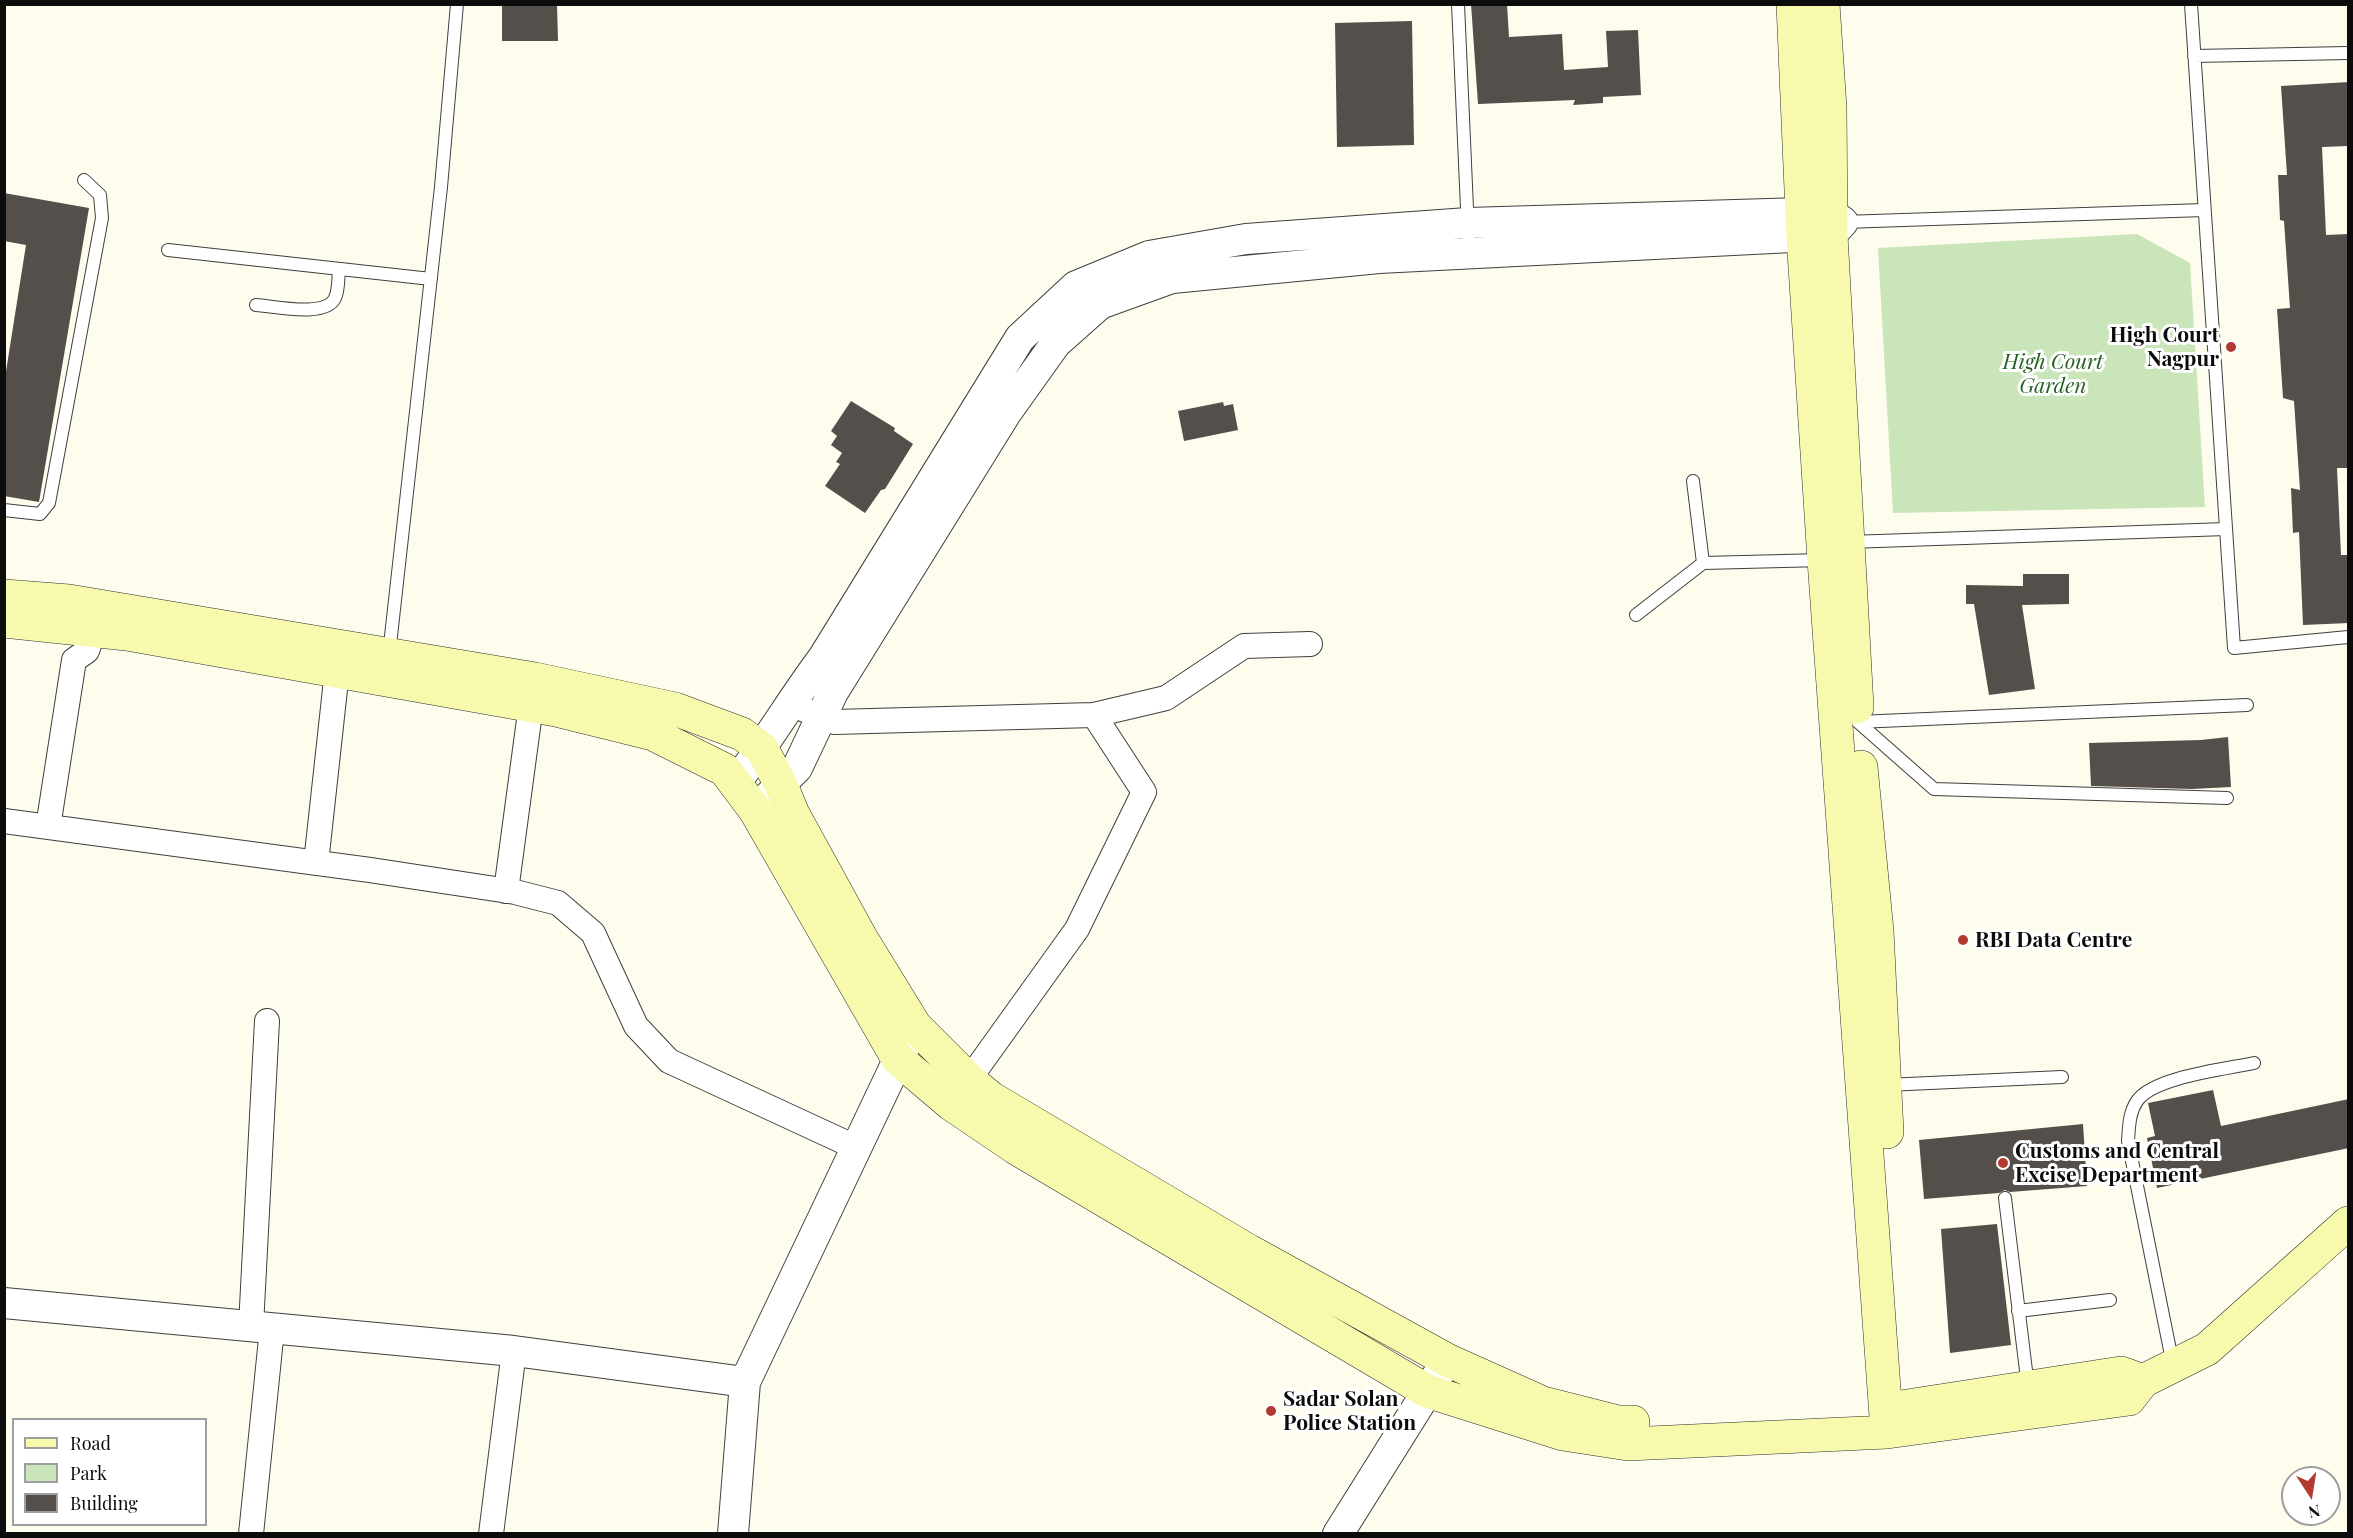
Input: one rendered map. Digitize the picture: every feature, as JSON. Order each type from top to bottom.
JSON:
[{"type":"main road","points":[[1796,6],[1822,224],[1836,551],[1897,1419]]},
{"type":"main road","points":[[1836,551],[1858,722],[1877,931],[1893,1263],[1897,1419]]},
{"type":"main road","points":[[4,596],[69,601],[386,666],[531,705],[653,734],[725,770],[755,810],[898,1059],[960,1092],[991,1098],[1249,1251],[1447,1360],[1543,1403],[1618,1422],[1897,1419],[2028,1388],[2121,1373],[2144,1381]]},
{"type":"main road","points":[[4,621],[94,630],[337,671],[386,666],[535,679],[675,709],[742,734],[762,749],[821,866],[915,1026],[960,1092],[1016,1148],[1427,1391],[1563,1434],[1628,1444],[2129,1399],[2144,1381],[2207,1349],[2349,1223]]},
{"type":"street","points":[[735,783],[762,749],[788,703],[823,658],[1020,338],[1076,286],[1149,256],[1246,239],[1468,223],[1822,224]]},
{"type":"street","points":[[755,810],[797,768],[833,692],[1006,413],[1056,343],[1100,304],[1172,278],[1379,258],[1469,254],[1822,224]]},
{"type":"street","points":[[48,827],[74,660],[87,651],[94,630]]},
{"type":"street","points":[[788,703],[834,722],[1094,715],[1166,698],[1244,646],[1310,644]]},
{"type":"street","points":[[316,863],[337,671]]},
{"type":"street","points":[[506,891],[531,705]]},
{"type":"street","points":[[960,1092],[1077,928],[1144,792],[1094,715]]},
{"type":"street","points":[[4,821],[506,891],[558,903],[593,933],[636,1026],[669,1061],[855,1147]]},
{"type":"street","points":[[251,1533],[261,1328],[267,1021]]},
{"type":"street","points":[[733,1533],[745,1382],[855,1147],[915,1026]]},
{"type":"street","points":[[4,1303],[514,1352],[745,1382]]},
{"type":"street","points":[[491,1533],[514,1352]]},
{"type":"street","points":[[1338,1533],[1447,1360]]},
{"type":"lane","points":[[386,666],[431,279],[457,4]]},
{"type":"lane","points":[[1458,4],[1469,254]]},
{"type":"lane","points":[[2191,4],[2234,648],[2349,637]]},
{"type":"lane","points":[[2194,56],[2349,53]]},
{"type":"lane","points":[[4,510],[40,514],[49,502],[102,218],[100,195],[84,180]]},
{"type":"lane","points":[[1822,224],[2204,210]]},
{"type":"lane","points":[[168,250],[431,279]]},
{"type":"lane","points":[[256,305],[306,310],[320,308],[332,302],[336,296],[339,269]]},
{"type":"lane","points":[[1693,481],[1703,563]]},
{"type":"lane","points":[[1636,615],[1703,563],[1836,551],[2226,529]]},
{"type":"lane","points":[[1858,722],[2247,705]]},
{"type":"lane","points":[[1858,722],[1934,789],[2227,798]]},
{"type":"lane","points":[[2173,1366],[2128,1141],[2132,1110],[2138,1099],[2160,1084],[2254,1063]]},
{"type":"lane","points":[[1885,1086],[2061,1077]]},
{"type":"lane","points":[[2005,1198],[2028,1388]]},
{"type":"lane","points":[[2018,1311],[2110,1300]]},
{"type":"green space","name":"High Court Garden","points":[[2137,234],[2190,263],[2205,507],[1893,513],[1878,248]]},
{"type":"building","points":[[502,4],[557,4],[558,41],[502,41]]},
{"type":"building","points":[[1471,4],[1507,4],[1509,37],[1562,34],[1564,70],[1608,67],[1606,31],[1638,30],[1641,95],[1603,97],[1603,103],[1573,105],[1575,100],[1478,104]]},
{"type":"building","points":[[1412,21],[1414,145],[1337,147],[1335,23]]},
{"type":"building","points":[[2349,82],[2349,146],[2322,147],[2326,235],[2349,234],[2349,468],[2337,468],[2341,555],[2349,555],[2349,623],[2303,625],[2299,532],[2293,533],[2291,488],[2300,490],[2294,401],[2283,398],[2277,309],[2290,308],[2284,221],[2280,220],[2278,175],[2287,175],[2281,86]]},
{"type":"building","points":[[4,193],[89,208],[39,502],[4,496],[4,384],[26,245],[4,241]]},
{"type":"building","points":[[851,401],[895,428],[894,431],[913,444],[885,489],[881,490],[865,513],[825,486],[840,464],[836,462],[842,453],[831,445],[837,436],[831,431]]},
{"type":"building","points":[[1223,402],[1224,406],[1233,404],[1238,430],[1184,441],[1178,411]]},
{"type":"building","points":[[2023,574],[2069,574],[2069,604],[2022,605],[2035,689],[1989,695],[1974,604],[1966,604],[1966,585],[2023,586]]},
{"type":"building","points":[[2228,737],[2231,787],[2192,789],[2091,786],[2089,743],[2201,740]]},
{"type":"building","points":[[2213,1090],[2221,1126],[2349,1099],[2349,1148],[2157,1188],[2147,1138],[2155,1136],[2148,1103]]},
{"type":"building","name":"Customs and Central Excise Department","points":[[2083,1124],[2087,1186],[2010,1192],[2005,1190],[1999,1193],[1924,1199],[1919,1140]]},
{"type":"building","points":[[1997,1224],[2011,1345],[1950,1353],[1941,1229]]},
{"type":"place","name":"High Court Nagpur","points":[[2231,347]]},
{"type":"place","name":"RBI Data Centre","points":[[1963,940]]},
{"type":"place","name":"Customs and Central Excise Department","points":[[2003,1163]]},
{"type":"place","name":"Sadar Solan Police Station","points":[[1271,1411]]}]
